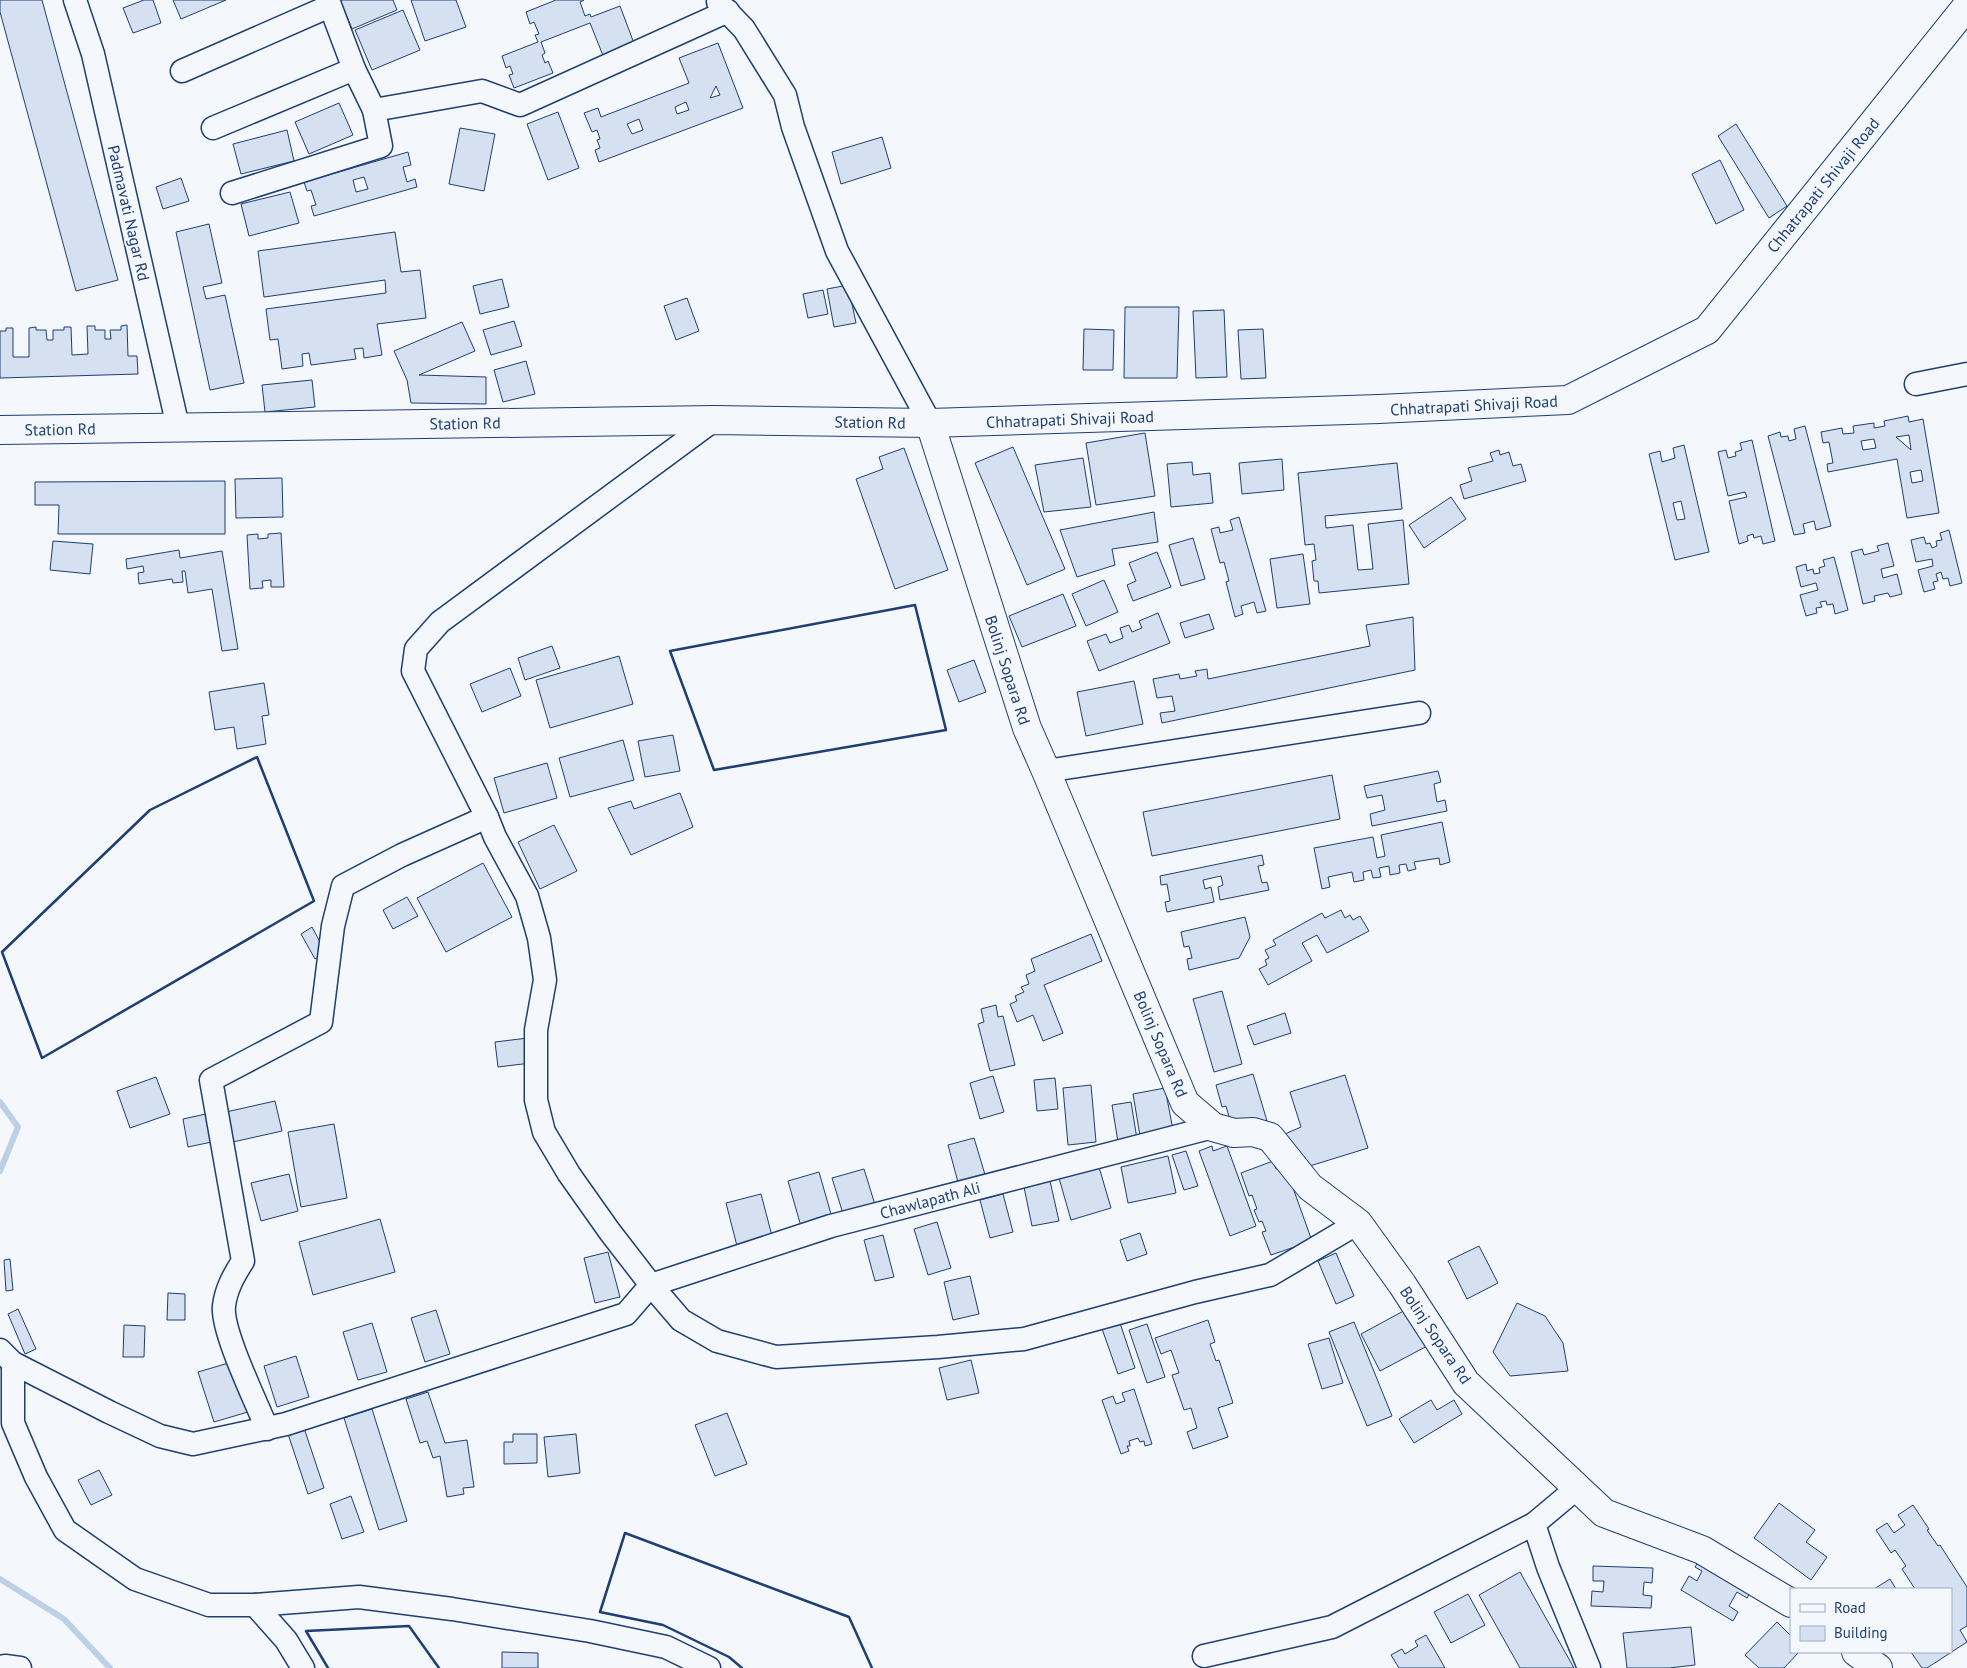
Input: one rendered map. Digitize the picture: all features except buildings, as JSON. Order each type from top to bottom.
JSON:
[{"type":"main road","name":"Chhatrapati Shivaji Road","points":[[930,423],[1379,409],[1568,400],[1707,330],[1967,6]]},
{"type":"main road","name":"Station Rd","points":[[0,430],[714,420],[930,423]]},
{"type":"main road","name":"Bolinj Sopara Rd","points":[[930,423],[1026,728],[1046,771],[1184,1103],[1212,1127],[1234,1133],[1253,1132],[1270,1138],[1310,1187],[1358,1223],[1402,1284],[1466,1383],[1604,1513],[1702,1550],[1790,1602]]},
{"type":"main road","points":[[1857,1653],[1878,1668]]},
{"type":"street","name":"Padmavati Nagar Rd","points":[[75,0],[93,54],[178,427]]},
{"type":"street","points":[[182,71],[329,3],[354,69],[374,110],[381,146],[232,193]]},
{"type":"street","points":[[374,110],[482,91],[520,105],[722,6],[744,29],[784,95],[793,127],[837,251],[930,423]]},
{"type":"street","points":[[213,128],[354,69]]},
{"type":"street","points":[[1916,384],[1967,374]]},
{"type":"street","points":[[714,420],[440,622],[416,649],[413,671],[487,817],[495,837],[527,896],[539,938],[545,980],[536,1030],[536,1100],[544,1132],[569,1174],[651,1285],[681,1320],[717,1341],[776,1357],[938,1347],[1024,1339],[1195,1292],[1270,1275],[1358,1223]]},
{"type":"street","points":[[1046,771],[1419,713]]},
{"type":"street","points":[[268,1428],[230,1338],[224,1308],[231,1280],[243,1261],[211,1080],[320,1022],[333,926],[343,886],[402,855],[487,817]]},
{"type":"street","name":"Chawlapath Ali","points":[[651,1285],[832,1226],[1212,1127]]},
{"type":"street","points":[[6,1357],[109,1412],[160,1436],[193,1444],[286,1424],[626,1314],[651,1285]]},
{"type":"street","points":[[6,1357],[13,1423],[36,1477],[65,1530],[135,1579],[209,1605],[255,1605],[359,1597],[452,1609],[590,1631],[666,1647],[709,1668]]},
{"type":"street","points":[[1204,1656],[1332,1627],[1534,1524],[1577,1488]]},
{"type":"street","points":[[1534,1524],[1548,1567],[1589,1668]]},
{"type":"street","points":[[255,1605],[286,1640],[303,1668]]},
{"type":"street","points":[[0,1667],[20,1668]]},
{"type":"waterway","points":[[0,1102],[18,1127],[0,1171]]},
{"type":"waterway","points":[[0,1579],[64,1619],[110,1668]]},
{"type":"wall","points":[[915,605],[946,730],[714,770],[670,651],[915,605]]},
{"type":"wall","points":[[257,757],[314,901],[42,1058],[2,952],[150,810],[257,757]]},
{"type":"wall","points":[[742,1668],[729,1657],[663,1625],[600,1612],[625,1533],[849,1617],[872,1668]]},
{"type":"wall","points":[[328,1668],[306,1631],[409,1626],[439,1668]]}]
